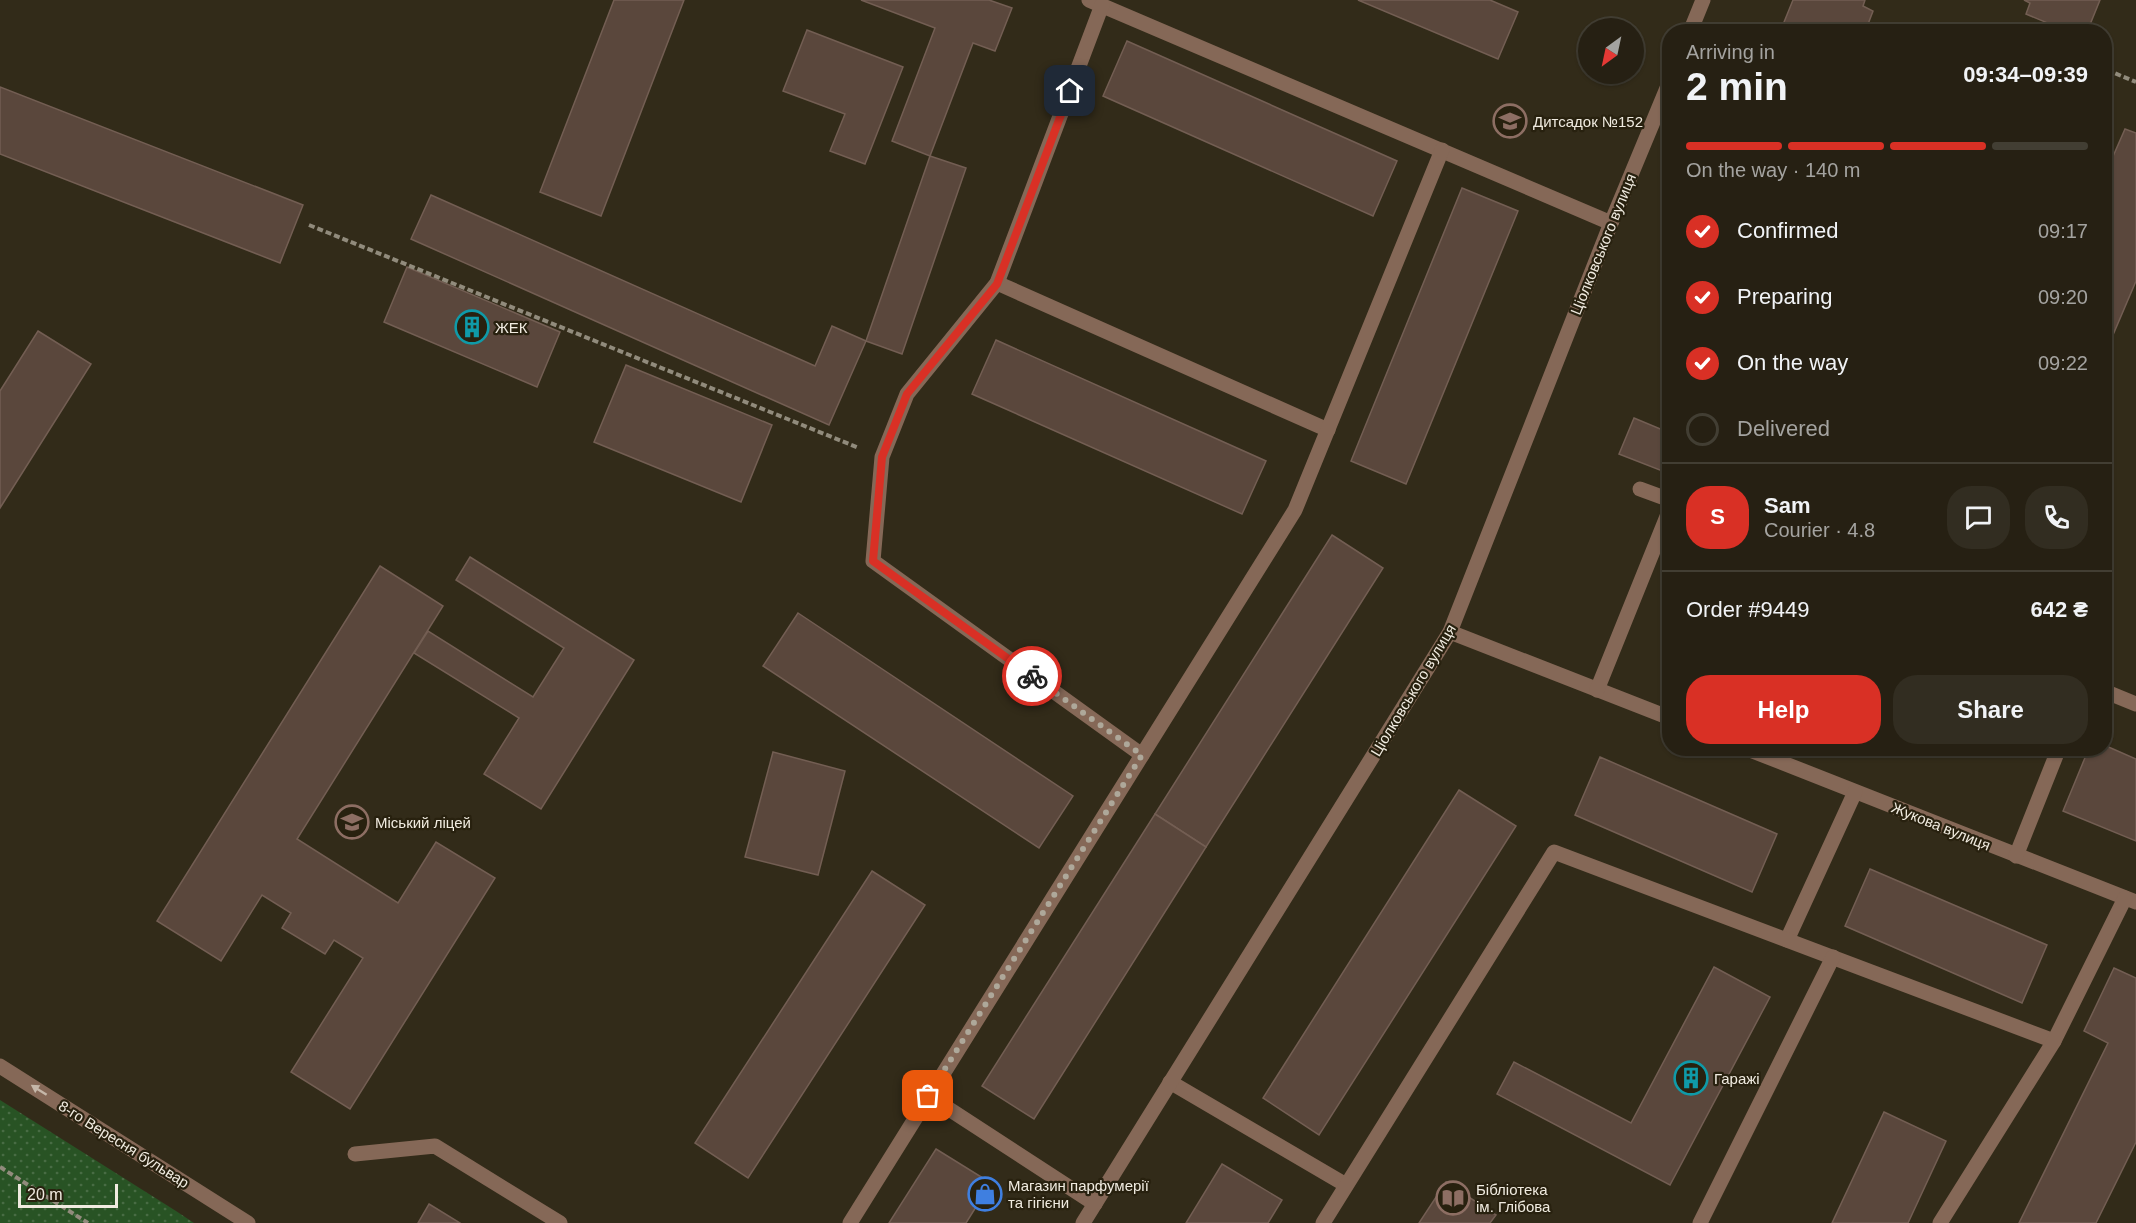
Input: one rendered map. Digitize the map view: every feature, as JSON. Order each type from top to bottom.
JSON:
[{"type":"street","points":[[1693,24],[1703,0]]},
{"type":"street","points":[[1142,755],[873,561],[882,457],[907,394],[997,284],[1096,3],[1611,223]]},
{"type":"street","name":"Ціолковського вулиця","points":[[1083,1223],[1450,632],[1611,223],[1662,100]]},
{"type":"street","points":[[850,1223],[1295,510],[1442,150]]},
{"type":"street","points":[[997,284],[1328,430]]},
{"type":"street","points":[[1640,489],[1662,497]]},
{"type":"street","points":[[1597,690],[1662,529]]},
{"type":"street","points":[[1450,632],[1662,715]]},
{"type":"street","points":[[2112,694],[2136,704]]},
{"type":"street","name":"Жукова вулиця","points":[[1765,756],[2131,900]]},
{"type":"street","points":[[2016,856],[2056,756]]},
{"type":"street","points":[[1787,940],[1855,792]]},
{"type":"street","points":[[1323,1223],[1554,852],[2054,1041]]},
{"type":"street","points":[[1940,1223],[2054,1041],[2131,900]]},
{"type":"street","points":[[1700,1223],[1833,957]]},
{"type":"street","name":"8-го Вересня бульвар","points":[[0,1065],[248,1223]]},
{"type":"street","points":[[1170,1082],[1346,1185]]},
{"type":"street","points":[[928,1096],[1095,1204]]},
{"type":"street","points":[[355,1154],[435,1146],[560,1223]]},
{"type":"path","points":[[2112,72],[2136,82]]},
{"type":"path","points":[[309,225],[882,457]]},
{"type":"path","points":[[0,1167],[88,1223]]},
{"type":"green space","points":[[0,1100],[176,1211],[194,1223],[0,1223]]},
{"type":"building","points":[[614,0],[684,0],[601,216],[540,192]]},
{"type":"building","points":[[861,0],[989,0],[1012,8],[995,51],[973,43],[930,156],[892,141],[935,28]]},
{"type":"building","points":[[1358,0],[1490,0],[1518,12],[1498,59]]},
{"type":"building","points":[[1793,0],[1865,0],[1863,6],[1873,11],[1868,24],[1783,24]]},
{"type":"building","points":[[2024,0],[2100,0],[2090,24],[2050,24],[2026,14],[2030,3]]},
{"type":"building","points":[[807,30],[903,67],[865,164],[830,151],[845,114],[783,91]]},
{"type":"building","points":[[1127,41],[1397,161],[1373,216],[1103,96]]},
{"type":"building","points":[[0,87],[303,205],[280,263],[0,154]]},
{"type":"building","points":[[2125,129],[2136,133],[2136,281],[2112,337],[2112,159]]},
{"type":"building","points":[[930,156],[966,168],[902,354],[866,341]]},
{"type":"building","points":[[1462,188],[1518,211],[1406,484],[1351,461]]},
{"type":"building","points":[[431,195],[815,366],[832,326],[866,341],[829,425],[411,239]]},
{"type":"building","name":"ЖЕК","points":[[407,267],[560,332],[537,387],[384,322]]},
{"type":"building","points":[[38,331],[91,364],[0,508],[0,391]]},
{"type":"building","points":[[996,340],[1266,461],[1242,514],[972,394]]},
{"type":"building","points":[[626,365],[772,425],[741,502],[594,442]]},
{"type":"building","points":[[1634,418],[1662,430],[1662,471],[1619,454]]},
{"type":"building","points":[[1332,535],[1383,568],[1206,847],[1155,814]]},
{"type":"building","points":[[470,557],[634,660],[541,809],[484,774],[519,718],[414,653],[428,631],[533,697],[564,648],[456,580]]},
{"type":"building","points":[[380,566],[443,606],[297,839],[398,903],[436,842],[495,878],[350,1109],[291,1072],[363,958],[334,940],[325,954],[282,928],[291,913],[262,895],[221,961],[157,921]]},
{"type":"building","points":[[798,613],[1073,796],[1039,848],[763,666]]},
{"type":"building","points":[[2112,748],[2136,759],[2136,841],[2063,811],[2086,756],[2112,756]]},
{"type":"building","points":[[773,752],[845,771],[818,875],[745,857]]},
{"type":"building","points":[[1600,757],[1777,834],[1752,892],[1575,815]]},
{"type":"building","points":[[1459,790],[1516,826],[1319,1135],[1263,1098]]},
{"type":"building","points":[[1155,814],[1206,847],[1034,1119],[982,1086]]},
{"type":"building","points":[[1870,869],[2047,945],[2022,1003],[1845,926]]},
{"type":"building","points":[[872,871],[925,905],[748,1178],[695,1143]]},
{"type":"building","name":"Гаражі","points":[[1714,967],[1770,997],[1670,1185],[1497,1094],[1514,1062],[1631,1123]]},
{"type":"building","points":[[2114,968],[2136,978],[2136,1142],[2096,1223],[2019,1223],[2108,1043],[2084,1031]]},
{"type":"building","points":[[1884,1112],[1946,1141],[1908,1223],[1832,1223]]},
{"type":"building","points":[[936,1149],[991,1183],[966,1223],[889,1223]]},
{"type":"building","points":[[1222,1164],[1282,1200],[1268,1223],[1186,1223]]},
{"type":"building","name":"Бібліотека ім. Глібова","points":[[1446,1182],[1496,1215],[1490,1223],[1419,1223]]},
{"type":"building","points":[[429,1204],[460,1223],[418,1223]]},
{"type":"way so far","points":[[928,1096],[1142,755],[1032,676]]},
{"type":"place","name":"Дитсадок №152","points":[[1510,121]]},
{"type":"place","name":"ЖЕК","points":[[472,327]]},
{"type":"place","name":"Міський ліцей","points":[[352,822]]},
{"type":"place","name":"Гаражі","points":[[1691,1078]]},
{"type":"place","name":"Магазин парфумерії та гігієни","points":[[985,1194]]},
{"type":"place","name":"Бібліотека ім. Глібова","points":[[1453,1198]]},
{"type":"route","points":[[1032,676],[873,561],[882,457],[907,394],[997,284],[1070,91]]}]
